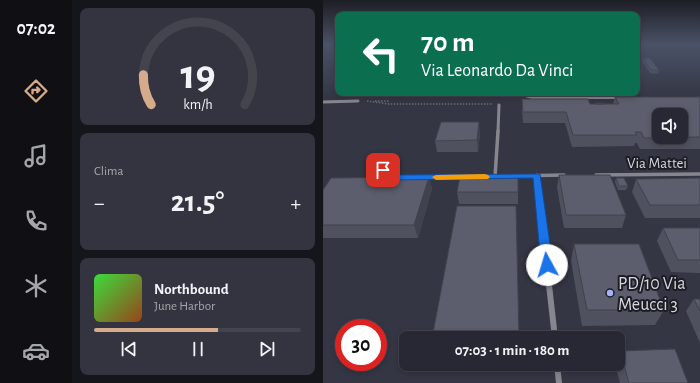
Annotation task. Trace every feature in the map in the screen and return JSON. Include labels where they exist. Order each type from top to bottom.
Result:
[{"type":"street","points":[[323,102],[358,101]]},
{"type":"street","points":[[495,177],[499,105]]},
{"type":"street","points":[[383,170],[393,178],[401,178]]},
{"type":"street","name":"Via Mattei","points":[[591,175],[700,174]]},
{"type":"street","points":[[509,176],[568,175]]},
{"type":"street","points":[[487,177],[502,176]]},
{"type":"street","points":[[537,176],[554,331]]},
{"type":"street","points":[[417,178],[472,177]]},
{"type":"street","points":[[558,371],[559,383]]},
{"type":"lane","points":[[525,96],[532,98],[622,98],[624,96]]},
{"type":"path","points":[[358,101],[390,101]]},
{"type":"path","points":[[367,101],[389,104],[499,105]]},
{"type":"building","points":[[646,62],[653,62],[659,70],[651,70]]},
{"type":"building","points":[[615,97],[700,97],[700,137],[688,137],[688,108],[652,108],[652,138],[644,138],[641,132],[635,132],[637,135],[573,135],[566,112],[523,112],[522,99],[588,99],[590,104],[619,104]]},
{"type":"building","points":[[441,122],[479,122],[477,140],[435,141]]},
{"type":"building","points":[[559,175],[610,175],[626,215],[566,215]]},
{"type":"building","points":[[460,176],[518,176],[518,192],[457,192]]},
{"type":"building","points":[[429,177],[414,225],[323,225],[323,190],[331,178]]},
{"type":"building","points":[[616,178],[624,178],[628,186],[619,186]]},
{"type":"building","points":[[700,178],[700,205],[650,205],[636,179]]},
{"type":"building","points":[[457,206],[516,206],[519,331],[433,331]]},
{"type":"building","points":[[663,228],[700,228],[700,260],[678,260]]},
{"type":"building","name":"PD/10 Via Meucci 3","points":[[574,244],[639,244],[664,310],[587,310]]},
{"type":"building","points":[[694,299],[700,299],[700,311]]},
{"type":"building","points":[[675,349],[688,383],[629,383],[625,369],[625,351]]},
{"type":"slow traffic","points":[[436,177],[485,177]]},
{"type":"place","name":"PD/10 Via Meucci 3","points":[[610,293]]},
{"type":"route","points":[[383,170],[393,178],[537,176],[547,265]]}]
